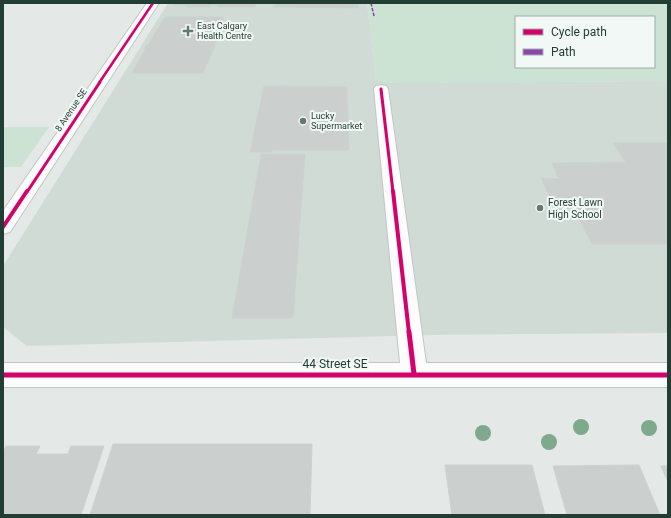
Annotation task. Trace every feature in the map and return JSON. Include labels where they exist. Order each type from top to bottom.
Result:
[{"type":"street","name":"8 Avenue SE","points":[[3,227],[153,3]]},
{"type":"street","points":[[381,89],[414,374]]},
{"type":"street","name":"44 Street SE","points":[[3,375],[668,375]]},
{"type":"shaded area","points":[[168,3],[367,3],[376,80],[390,83],[668,81],[668,333],[433,335],[27,346],[3,327],[3,266]]},
{"type":"green space","points":[[367,3],[668,3],[668,81],[390,83],[376,81]]},
{"type":"green space","points":[[3,127],[49,127],[21,167],[3,167]]},
{"type":"building","points":[[174,3],[256,3],[255,7],[217,7],[218,5],[211,5],[210,7],[187,7],[185,5],[173,5]]},
{"type":"building","points":[[276,3],[358,3],[358,8],[274,7]]},
{"type":"building","name":"East Calgary Health Centre","points":[[165,17],[224,17],[215,46],[203,73],[132,73],[146,49],[144,49],[146,45],[148,45]]},
{"type":"building","name":"Lucky Supermarket","points":[[264,86],[347,87],[349,150],[272,150],[272,152],[250,152]]},
{"type":"building","points":[[613,143],[668,143],[668,244],[592,244],[571,203],[553,203],[541,178],[559,179],[552,163],[626,162]]},
{"type":"building","points":[[261,154],[305,154],[293,318],[232,318]]},
{"type":"building","points":[[113,444],[312,444],[310,515],[90,515]]},
{"type":"building","points":[[6,446],[40,446],[36,454],[68,454],[71,446],[104,446],[81,515],[3,515],[3,453]]},
{"type":"building","points":[[445,465],[532,465],[545,515],[452,515]]},
{"type":"building","points":[[639,465],[660,515],[567,515],[553,466]]},
{"type":"building","points":[[661,466],[668,466],[668,482]]},
{"type":"marked path","points":[[371,3],[374,16]]},
{"type":"cycle path","points":[[3,227],[153,3]]},
{"type":"cycle path","points":[[381,89],[414,374]]},
{"type":"cycle path","points":[[3,375],[668,375]]},
{"type":"place","name":"East Calgary Health Centre","points":[[188,31]]},
{"type":"place","name":"Lucky Supermarket","points":[[303,121]]},
{"type":"place","name":"Forest Lawn High School","points":[[540,208]]}]
